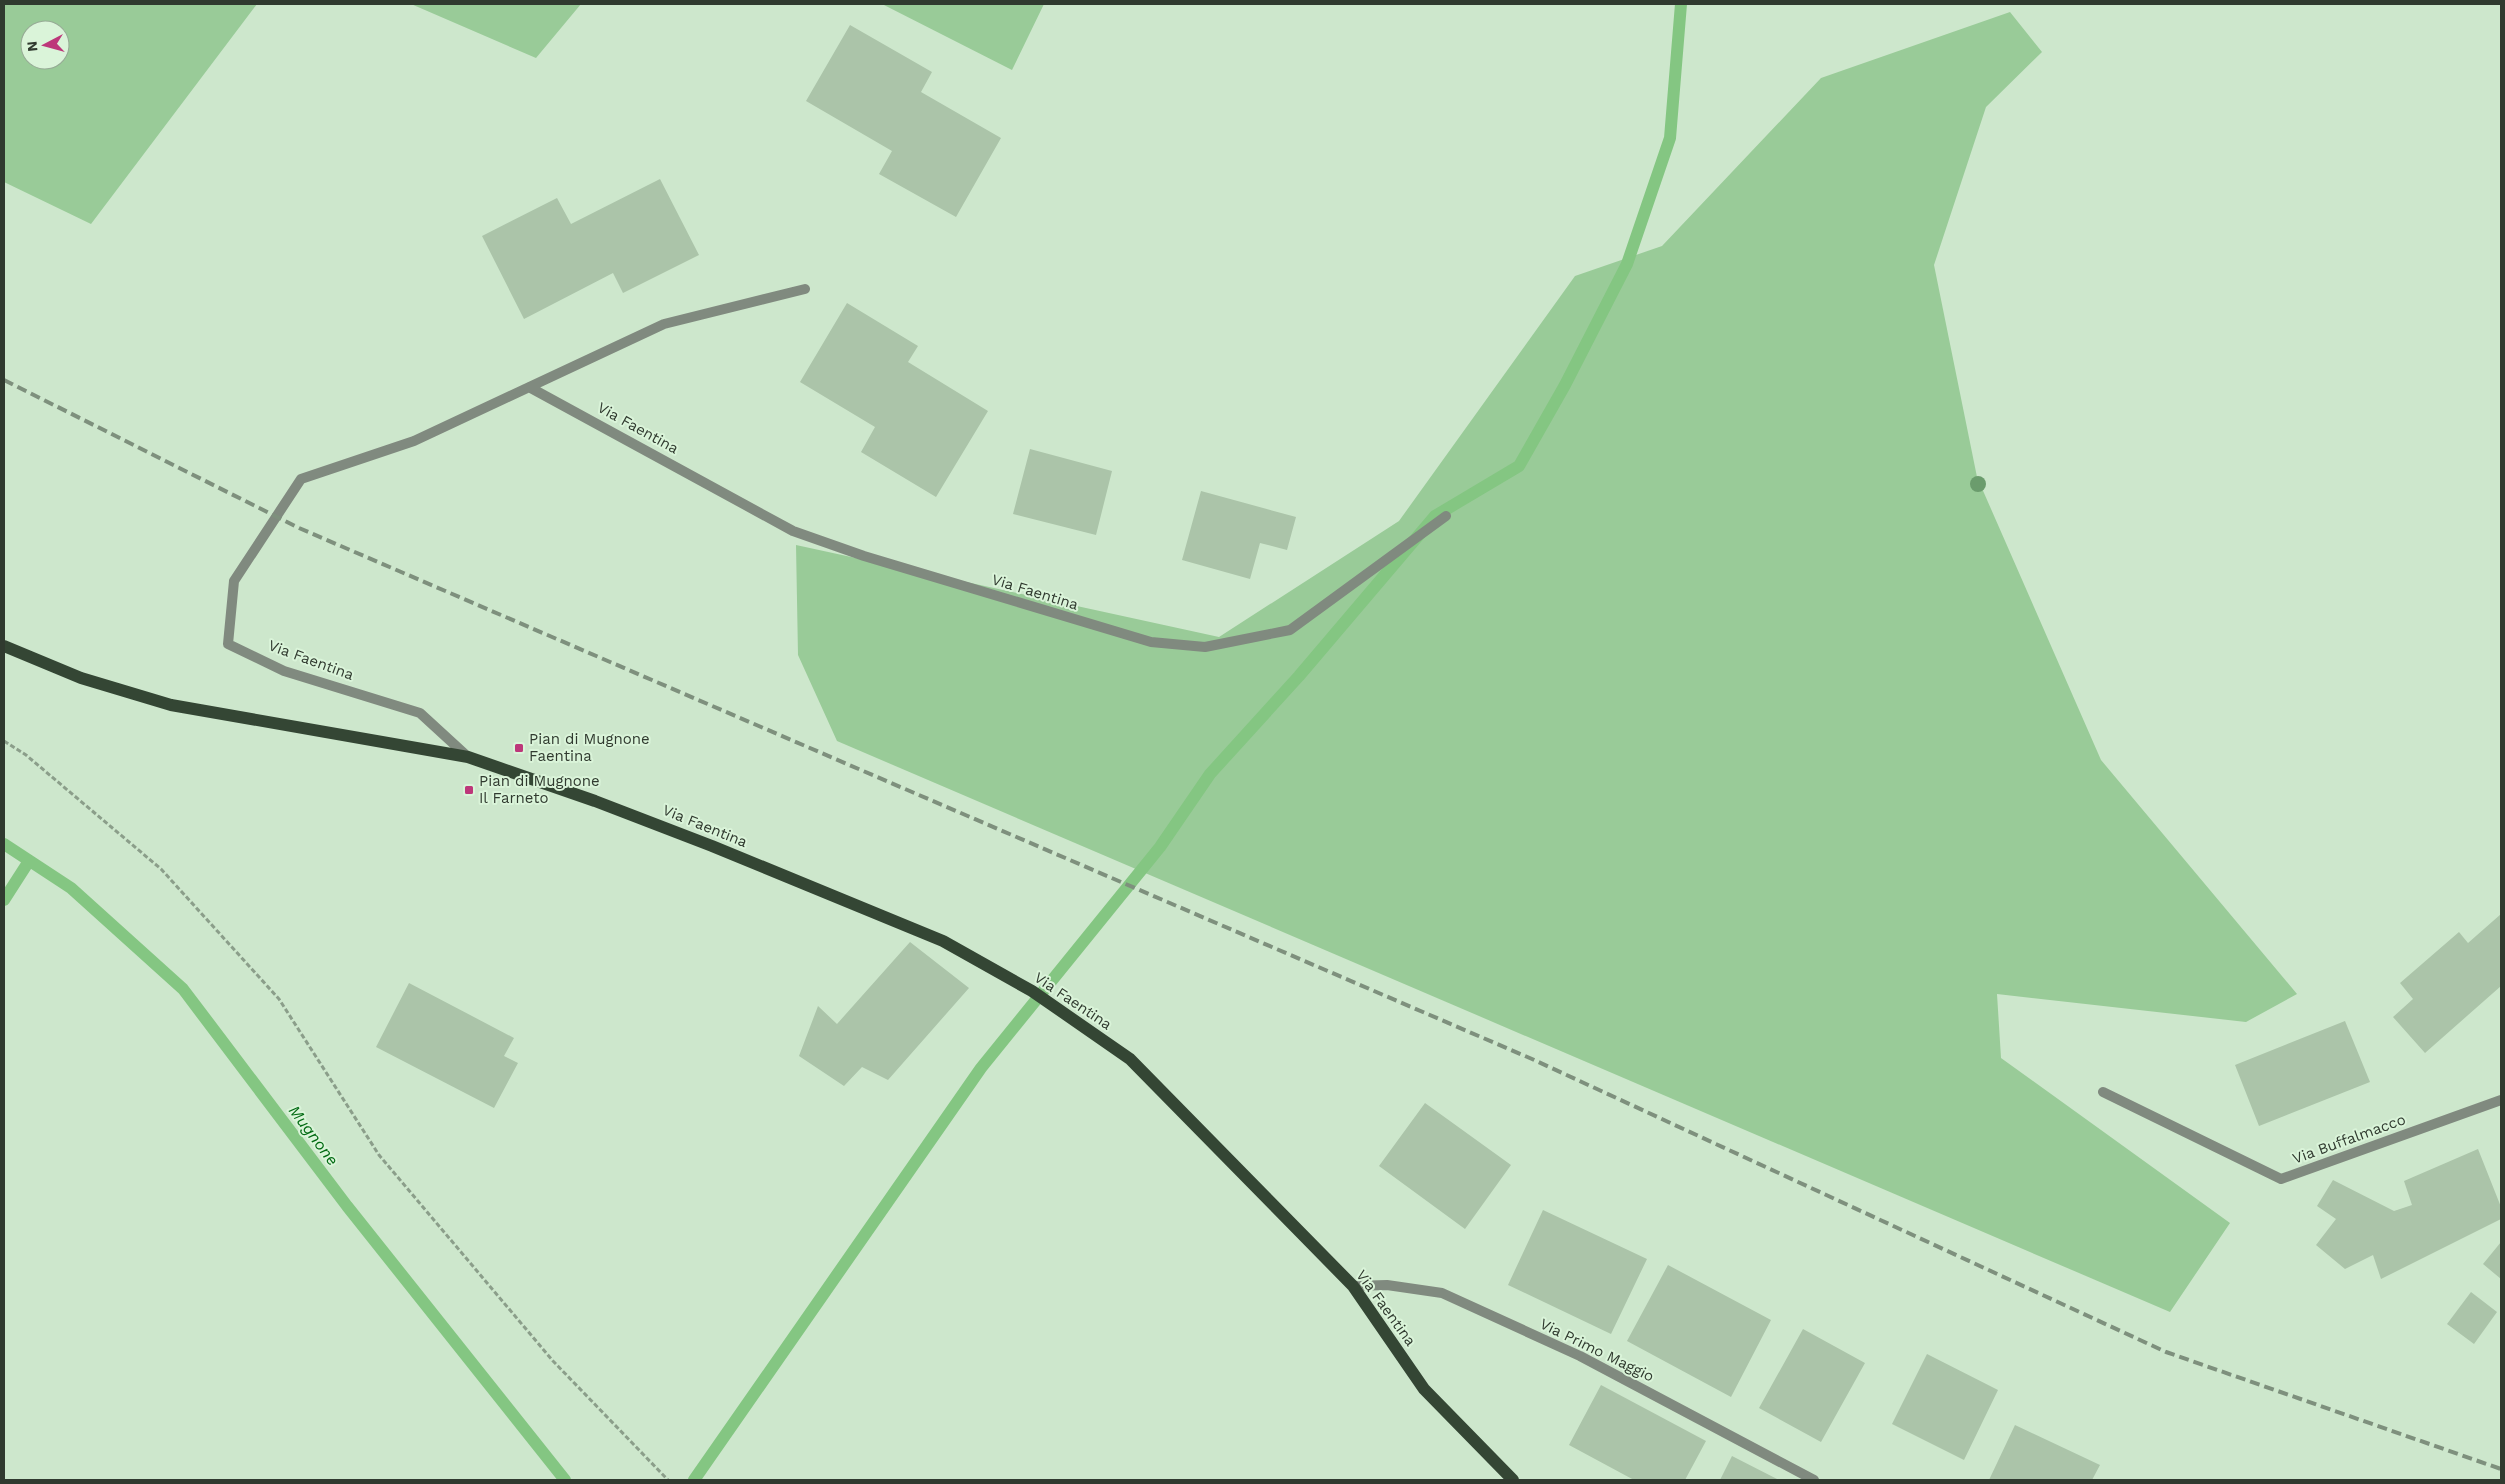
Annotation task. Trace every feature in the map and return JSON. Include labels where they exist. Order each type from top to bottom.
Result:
[{"type":"main road","name":"Via Faentina","points":[[4,646],[81,678],[171,705],[468,757],[649,822],[934,937],[1032,991],[1130,1059],[1354,1286],[1424,1388],[1513,1480]]},
{"type":"street","name":"Via Faentina","points":[[468,757],[420,714],[284,671],[228,644],[234,581],[301,479],[414,441],[664,324],[804,289]]},
{"type":"street","name":"Via Faentina","points":[[529,387],[793,531],[864,556],[1151,642],[1205,647],[1290,630],[1446,516]]},
{"type":"street","name":"Via Buffalmacco","points":[[2103,1092],[2282,1179],[2501,1100]]},
{"type":"street","name":"Via Primo Maggio","points":[[1354,1286],[1387,1285],[1442,1293],[1580,1356],[1814,1480]]},
{"type":"path","points":[[4,741],[26,755],[161,868],[272,992],[379,1155],[553,1361],[668,1480]]},
{"type":"green space","points":[[4,4],[257,4],[91,224],[4,182]]},
{"type":"green space","points":[[411,4],[581,4],[536,58]]},
{"type":"green space","points":[[882,4],[1044,4],[1012,70]]},
{"type":"green space","points":[[2010,12],[2042,52],[1986,107],[1934,265],[1977,477],[2101,760],[2297,994],[2246,1022],[1997,994],[2001,1058],[2230,1223],[2170,1312],[837,741],[798,655],[796,545],[1219,637],[1399,521],[1575,276],[1662,246],[1821,78]]},
{"type":"building","points":[[850,25],[932,72],[921,92],[1001,138],[956,217],[879,174],[892,151],[806,101]]},
{"type":"building","points":[[660,179],[699,255],[623,293],[613,273],[524,319],[482,236],[557,198],[571,224]]},
{"type":"building","points":[[847,303],[918,346],[908,362],[988,411],[936,497],[861,452],[875,427],[800,382]]},
{"type":"building","points":[[1030,449],[1112,471],[1096,535],[1013,514]]},
{"type":"building","points":[[1201,491],[1296,517],[1287,550],[1260,543],[1250,579],[1182,560]]},
{"type":"building","points":[[2501,914],[2501,986],[2425,1053],[2393,1017],[2413,999],[2400,983],[2459,932],[2468,943]]},
{"type":"building","points":[[910,942],[969,988],[888,1080],[862,1067],[844,1086],[799,1056],[818,1006],[837,1024]]},
{"type":"building","points":[[409,983],[514,1038],[504,1056],[518,1063],[494,1108],[376,1047]]},
{"type":"building","points":[[2345,1021],[2370,1082],[2259,1126],[2235,1065]]},
{"type":"building","points":[[1425,1103],[1511,1165],[1465,1229],[1379,1166]]},
{"type":"building","points":[[2478,1149],[2501,1207],[2501,1219],[2381,1279],[2373,1255],[2345,1269],[2316,1245],[2336,1219],[2317,1206],[2333,1180],[2394,1211],[2412,1205],[2404,1181]]},
{"type":"building","points":[[1543,1210],[1647,1259],[1611,1334],[1508,1285]]},
{"type":"building","points":[[2501,1242],[2501,1279],[2483,1264]]},
{"type":"building","points":[[1668,1265],[1771,1320],[1731,1397],[1627,1341]]},
{"type":"building","points":[[2471,1292],[2497,1312],[2474,1344],[2447,1324]]},
{"type":"building","points":[[1803,1329],[1865,1363],[1821,1442],[1759,1408]]},
{"type":"building","points":[[1927,1354],[1998,1390],[1964,1460],[1892,1424]]},
{"type":"building","points":[[1601,1385],[1706,1441],[1685,1480],[1634,1480],[1569,1445]]},
{"type":"building","points":[[2015,1425],[2100,1465],[2092,1480],[1989,1480]]},
{"type":"building","points":[[1732,1456],[1779,1480],[1720,1480]]},
{"type":"waterway","points":[[694,1480],[981,1068],[1160,847],[1210,774],[1299,676],[1435,516],[1519,466],[1565,385],[1627,264],[1670,138],[1681,4]]},
{"type":"waterway","name":"Mugnone","points":[[4,844],[71,888],[183,989],[347,1206],[565,1480]]},
{"type":"waterway","points":[[4,900],[29,861]]},
{"type":"railway","points":[[4,380],[299,528],[1532,1059],[2166,1352],[2501,1469]]},
{"type":"place","name":"Pian di Mugnone Faentina","points":[[519,748]]},
{"type":"place","name":"Pian di Mugnone Il Farneto","points":[[469,790]]}]
